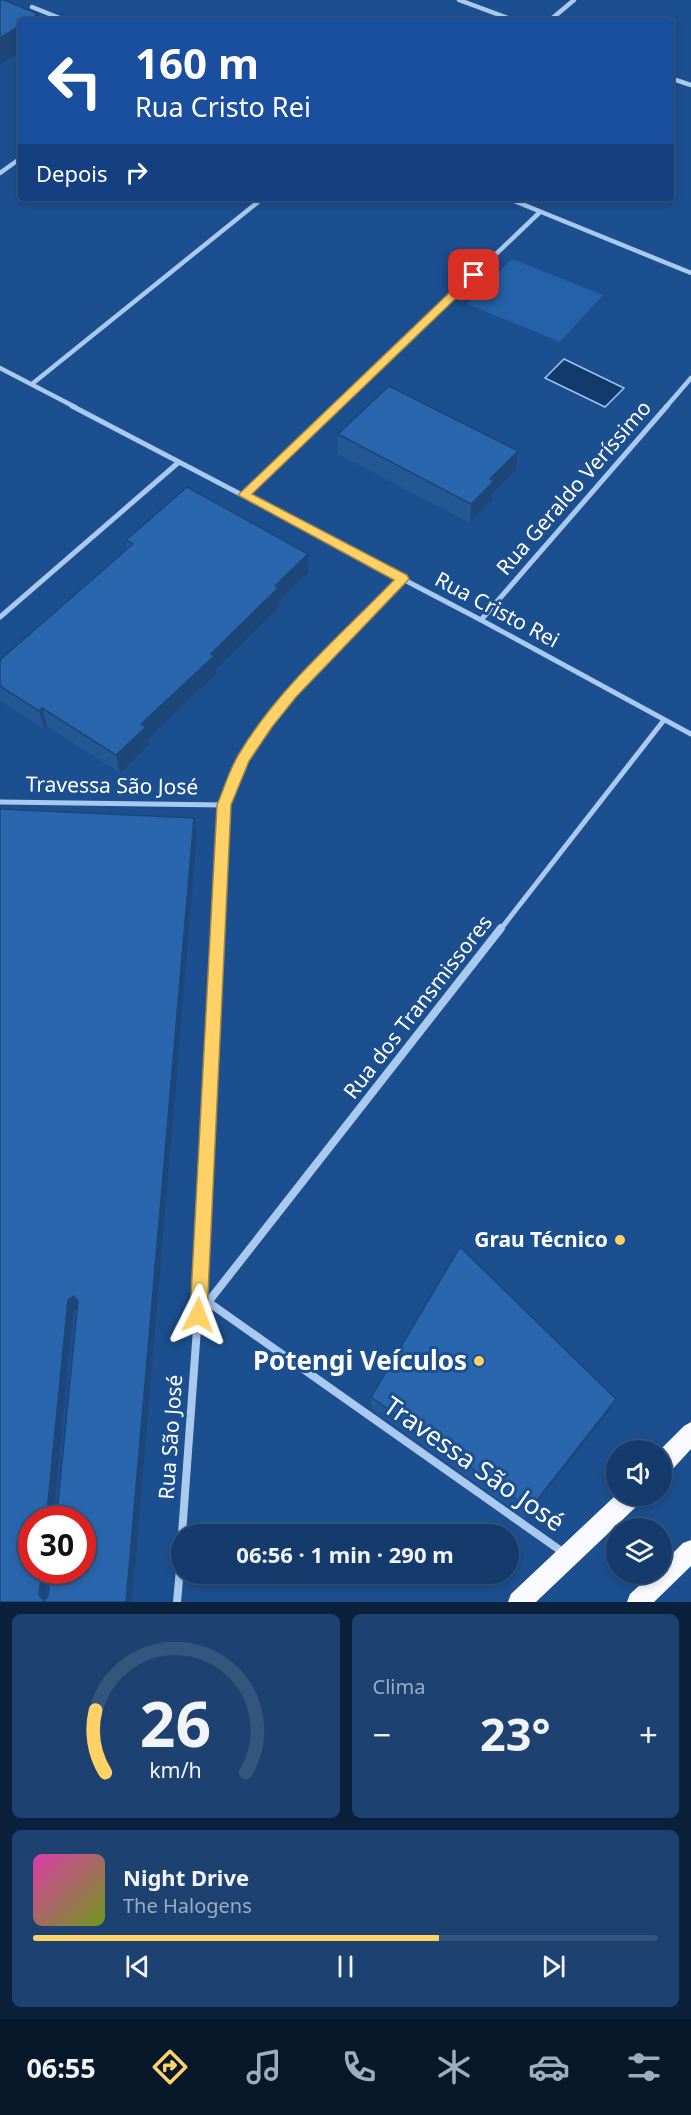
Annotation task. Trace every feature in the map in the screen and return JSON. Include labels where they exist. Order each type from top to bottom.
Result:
[{"type":"highway","points":[[672,1453],[691,1433]]},
{"type":"highway","points":[[519,1602],[621,1506]]},
{"type":"highway","points":[[638,1602],[691,1551]]},
{"type":"street","points":[[459,0],[508,18]]},
{"type":"street","points":[[553,18],[574,0]]},
{"type":"street","points":[[32,8],[59,18]]},
{"type":"street","points":[[674,79],[691,85]]},
{"type":"street","points":[[0,173],[18,160]]},
{"type":"street","points":[[32,384],[259,201]]},
{"type":"street","points":[[514,201],[691,273]]},
{"type":"street","points":[[244,495],[540,212]]},
{"type":"street","name":"Rua Cristo Rei","points":[[0,368],[481,620],[691,734]]},
{"type":"street","name":"Rua Geraldo Veríssimo","points":[[481,620],[691,378]]},
{"type":"street","points":[[0,617],[179,462]]},
{"type":"street","name":"Rua São José","points":[[183,1524],[198,1315],[224,805],[243,758],[267,723],[403,579]]},
{"type":"street","name":"Rua dos Transmissores","points":[[198,1315],[664,720]]},
{"type":"street","name":"Travessa São José","points":[[0,802],[224,805]]},
{"type":"street","name":"Travessa São José","points":[[208,1302],[569,1557]]},
{"type":"street","points":[[177,1602],[179,1584]]},
{"type":"shaded area","points":[[512,259],[603,295],[560,342],[467,304]]},
{"type":"shaded area","points":[[564,359],[624,388],[605,407],[545,378]]},
{"type":"building","points":[[0,0],[38,14],[32,18],[18,18],[18,27],[0,38]]},
{"type":"building","points":[[389,386],[518,451],[490,479],[494,481],[471,504],[338,434]]},
{"type":"building","points":[[187,487],[308,554],[275,586],[278,588],[211,654],[214,656],[141,724],[146,727],[116,755],[42,708],[39,711],[0,686],[0,660],[133,544],[126,540]]},
{"type":"building","points":[[0,809],[194,818],[126,1602],[0,1602]],"holes":[[[74,1296],[78,1301],[58,1506],[96,1506],[96,1584],[49,1584],[48,1596],[44,1601],[39,1595],[40,1584],[18,1584],[18,1506],[48,1506],[68,1300]]]},
{"type":"building","name":"Potengi Veículos","points":[[460,1247],[616,1399],[530,1509],[371,1397]]},
{"type":"place","name":"Grau Técnico","points":[[620,1240]]},
{"type":"place","name":"Potengi Veículos","points":[[479,1361]]},
{"type":"route","points":[[198,1315],[224,805],[243,758],[267,723],[403,579],[244,495],[474,275]]}]
